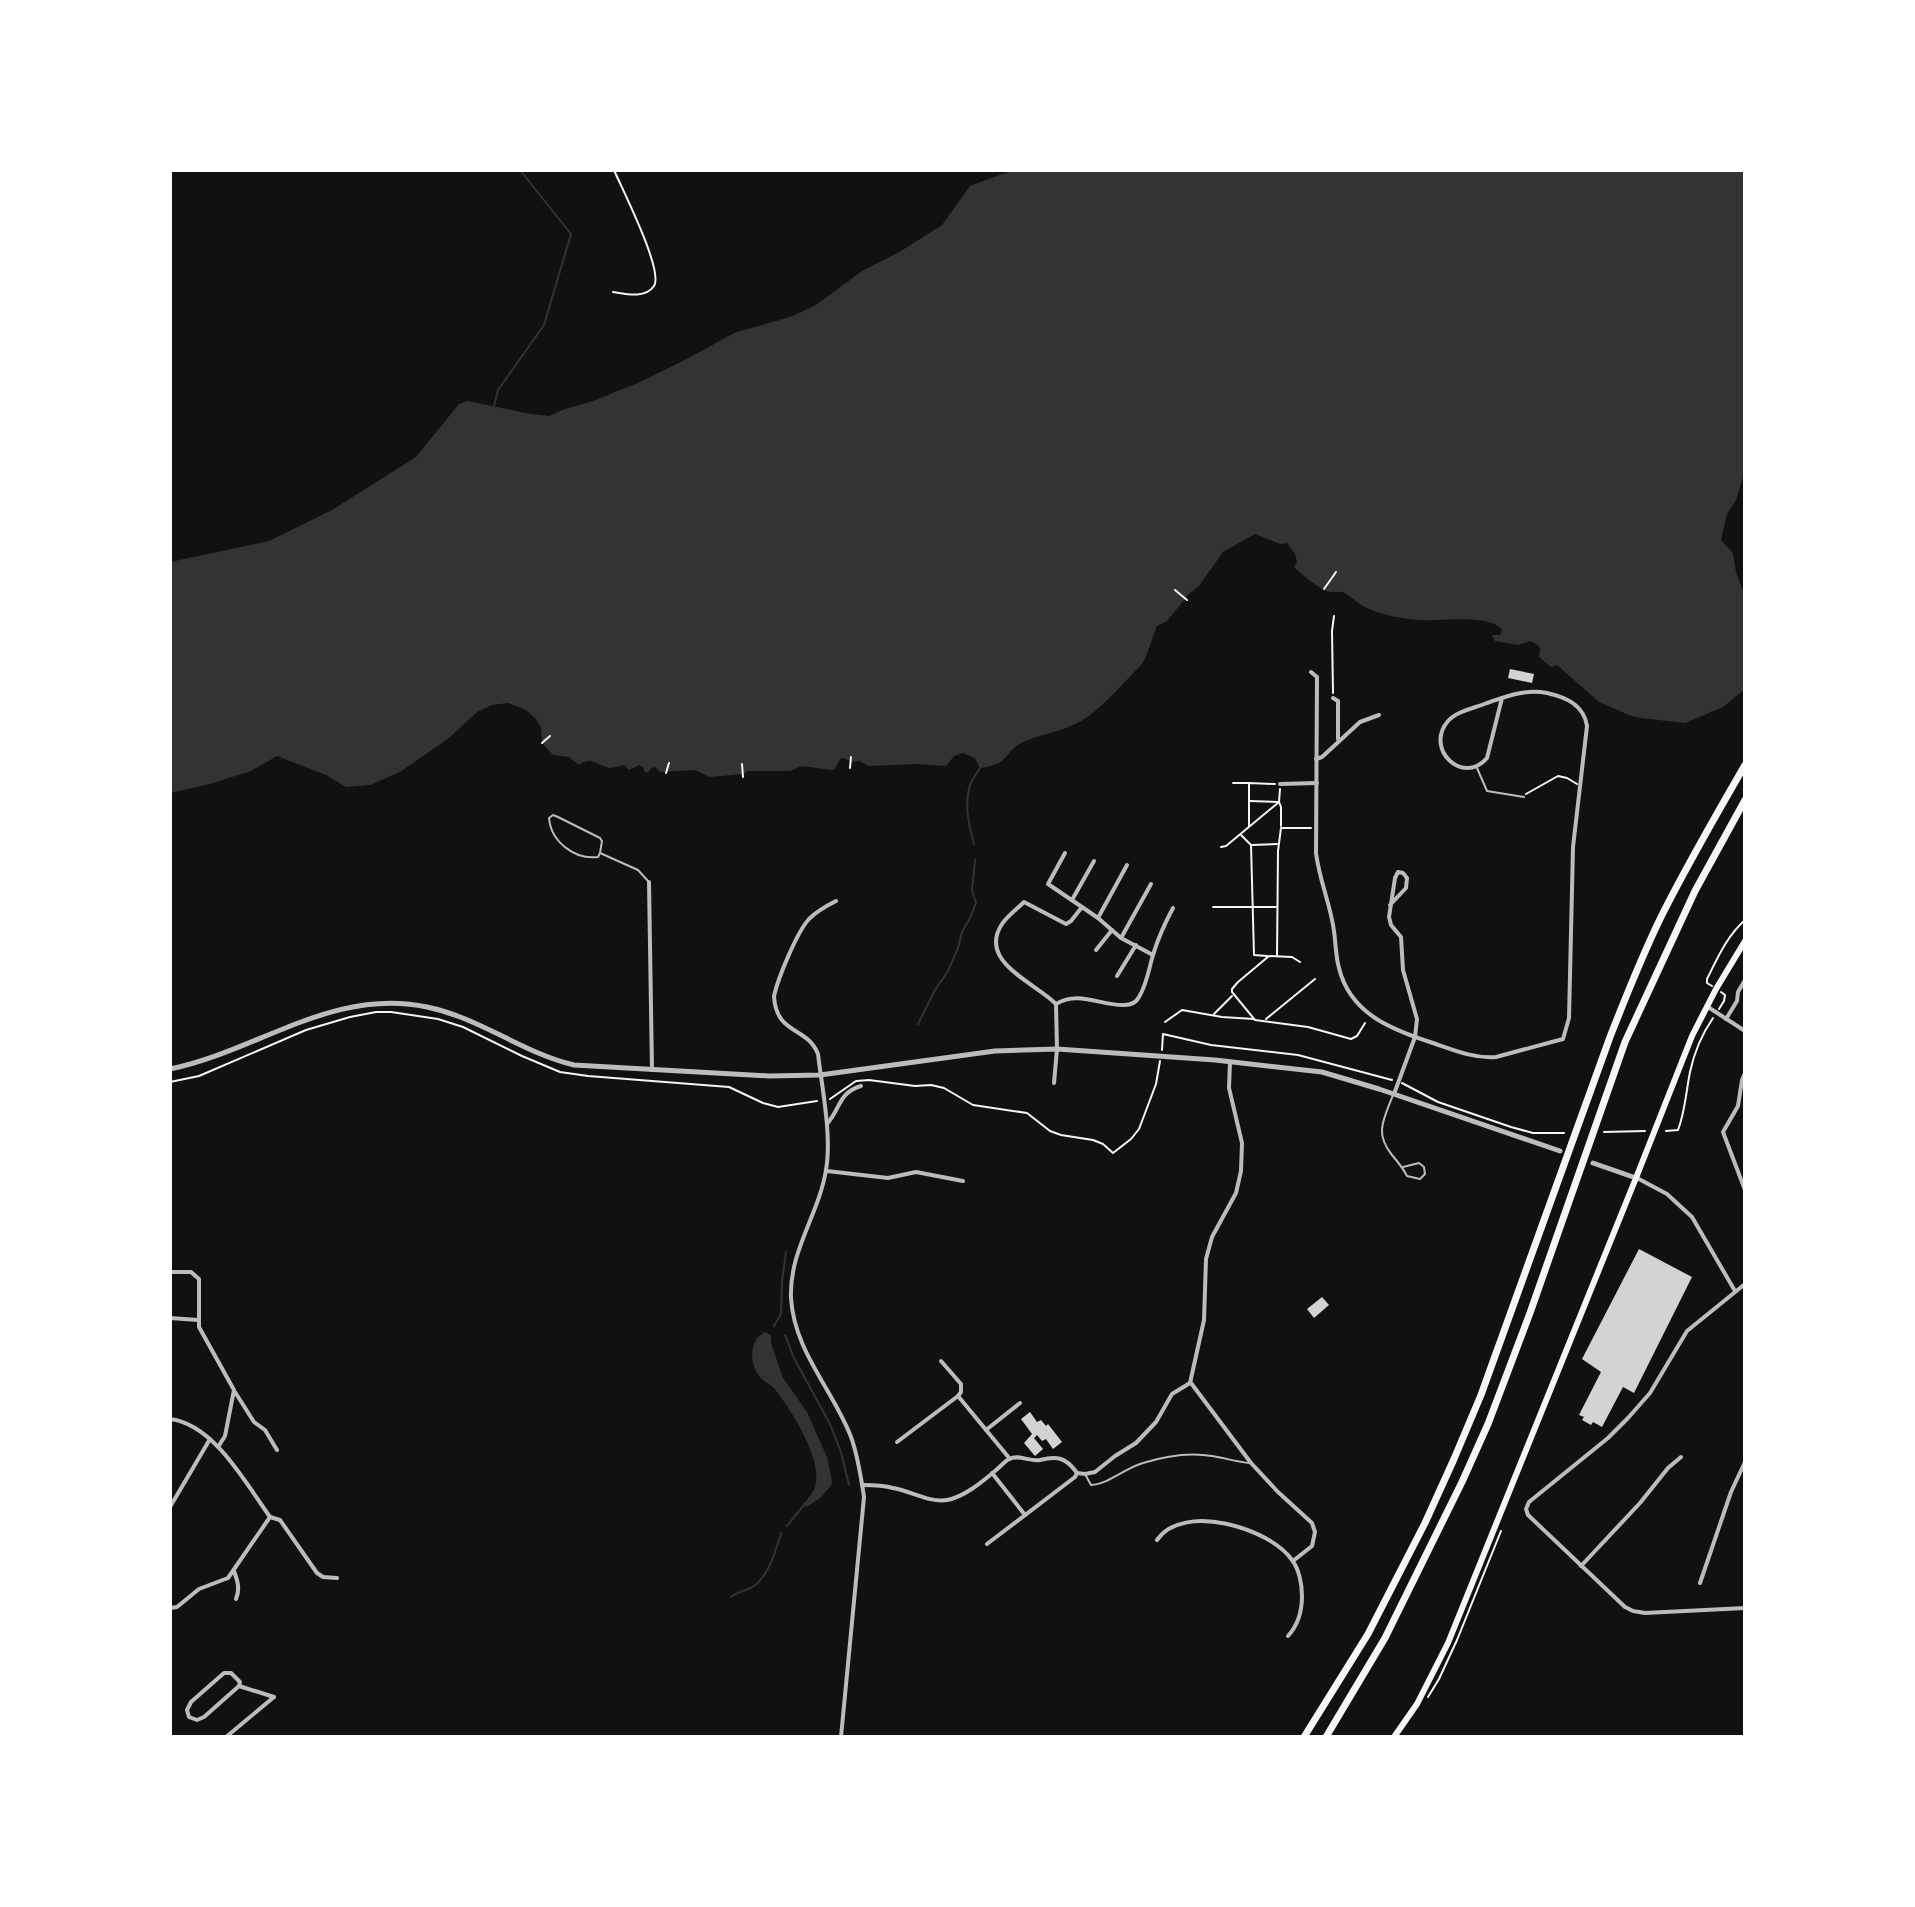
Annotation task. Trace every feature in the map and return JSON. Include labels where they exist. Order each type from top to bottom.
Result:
[{"type":"highway","points":[[1304,1737],[1368,1634],[1425,1523],[1481,1395],[1630,987],[1660,918],[1745,765]]},
{"type":"highway","points":[[1326,1737],[1385,1638],[1488,1424],[1625,1042],[1695,891],[1745,800]]},
{"type":"main road","points":[[1394,1737],[1417,1704],[1448,1643],[1692,1036],[1745,941]]},
{"type":"street","points":[[1311,672],[1317,677],[1317,863],[1345,986],[1359,1006],[1385,1025],[1466,1054],[1487,1058],[1563,1039],[1569,1018],[1571,881],[1587,726],[1582,711],[1564,698],[1542,692],[1522,692],[1502,698],[1454,716],[1449,720],[1442,733],[1441,747],[1447,759],[1471,768],[1487,758],[1502,698]]},
{"type":"street","points":[[1333,698],[1338,701],[1339,708],[1338,742]]},
{"type":"street","points":[[1316,759],[1360,722],[1379,715]]},
{"type":"street","points":[[1280,784],[1317,783]]},
{"type":"street","points":[[1065,853],[1048,884],[1098,918],[1121,938],[1153,955]]},
{"type":"street","points":[[1072,900],[1094,861]]},
{"type":"street","points":[[1098,918],[1127,865]]},
{"type":"street","points":[[1390,905],[1407,887],[1407,877],[1403,873],[1398,872],[1395,876],[1390,905],[1390,921],[1401,937],[1403,970],[1417,1015],[1415,1037],[1394,1094]]},
{"type":"street","points":[[649,882],[652,1070]]},
{"type":"street","points":[[1121,938],[1151,884]]},
{"type":"street","points":[[836,901],[822,908],[802,928],[774,996],[779,1017],[788,1027],[813,1043],[818,1054],[826,1125],[826,1171],[796,1255],[791,1298],[798,1335],[851,1436],[864,1497],[841,1737]]},
{"type":"street","points":[[1054,1083],[1056,1004],[1008,967],[996,947],[996,936],[1003,923],[1024,902],[1066,924],[1082,907]]},
{"type":"street","points":[[1056,1004],[1070,999],[1132,1004],[1140,994],[1163,926],[1173,908]]},
{"type":"street","points":[[1096,950],[1112,930]]},
{"type":"street","points":[[1117,976],[1136,945]]},
{"type":"street","points":[[1726,1019],[1745,980]]},
{"type":"street","points":[[170,1069],[235,1050],[295,1023],[344,1007],[402,1003],[466,1018],[556,1061],[574,1065],[769,1076],[820,1075],[976,1053],[1057,1049],[1134,1053],[1322,1072],[1560,1151]]},
{"type":"street","points":[[1706,1006],[1745,1031]]},
{"type":"street","points":[[862,1485],[892,1487],[936,1500],[949,1500],[960,1496],[1010,1459],[1019,1457],[1035,1461],[1058,1457],[1077,1473],[1095,1472],[1136,1443],[1156,1422],[1172,1394],[1190,1383],[1204,1320],[1206,1259],[1212,1237],[1236,1193],[1241,1171],[1242,1143],[1229,1088],[1230,1062]]},
{"type":"street","points":[[1745,1073],[1738,1106],[1723,1132],[1745,1190]]},
{"type":"street","points":[[826,1125],[849,1089],[861,1086]]},
{"type":"street","points":[[1593,1163],[1636,1178],[1667,1194],[1687,1212],[1735,1291]]},
{"type":"street","points":[[826,1171],[888,1178],[916,1172],[963,1181]]},
{"type":"street","points":[[170,1272],[191,1272],[199,1279],[199,1327],[254,1422],[265,1430],[277,1450]]},
{"type":"street","points":[[1745,1284],[1687,1331],[1657,1383],[1637,1410],[1526,1507],[1528,1515],[1625,1607],[1633,1611],[1745,1608]]},
{"type":"street","points":[[170,1318],[198,1320]]},
{"type":"street","points":[[897,1442],[961,1392],[961,1384],[941,1361]]},
{"type":"street","points":[[1190,1383],[1251,1463],[1310,1520],[1315,1537],[1312,1546],[1293,1561]]},
{"type":"street","points":[[218,1447],[225,1436],[234,1390]]},
{"type":"street","points":[[958,1396],[1010,1459]]},
{"type":"street","points":[[986,1430],[1020,1403]]},
{"type":"street","points":[[170,1419],[194,1427],[210,1439],[270,1517],[280,1520],[317,1573],[323,1577],[337,1578]]},
{"type":"street","points":[[170,1507],[210,1439]]},
{"type":"street","points":[[1581,1566],[1681,1457]]},
{"type":"street","points":[[1700,1583],[1731,1492],[1745,1462]]},
{"type":"street","points":[[992,1473],[1025,1515]]},
{"type":"street","points":[[987,1544],[1077,1473]]},
{"type":"street","points":[[170,1608],[177,1607],[199,1589],[228,1578],[270,1517]]},
{"type":"street","points":[[1157,1540],[1163,1532],[1173,1527],[1214,1522],[1235,1525],[1276,1544],[1293,1561],[1301,1585],[1302,1606],[1296,1626],[1288,1636]]},
{"type":"street","points":[[234,1571],[239,1592],[236,1599]]},
{"type":"street","points":[[224,1673],[231,1673],[240,1682],[239,1686],[204,1717],[197,1720],[189,1717],[187,1710],[191,1702],[224,1673]]},
{"type":"street","points":[[226,1737],[274,1697],[239,1686]]},
{"type":"lane","points":[[1476,767],[1487,791],[1523,797]]},
{"type":"lane","points":[[553,815],[600,838],[600,853],[598,857],[589,857],[569,851],[550,827],[549,818],[553,815]]},
{"type":"lane","points":[[600,853],[638,870],[649,882]]},
{"type":"lane","points":[[1394,1094],[1381,1129],[1381,1138],[1407,1176],[1420,1179],[1425,1174],[1424,1167],[1419,1163],[1403,1167]]},
{"type":"lane","points":[[1085,1474],[1091,1485],[1101,1484],[1140,1463],[1181,1455],[1215,1456],[1251,1463]]},
{"type":"path","points":[[613,292],[637,295],[647,292],[655,284],[657,275],[638,221],[615,170]]},
{"type":"path","points":[[1324,589],[1336,572]]},
{"type":"path","points":[[1175,590],[1187,600]]},
{"type":"path","points":[[1333,698],[1334,616]]},
{"type":"path","points":[[542,743],[550,736]]},
{"type":"path","points":[[850,768],[851,757]]},
{"type":"path","points":[[666,773],[669,763]]},
{"type":"path","points":[[742,764],[743,777]]},
{"type":"path","points":[[1523,797],[1558,776],[1579,785]]},
{"type":"path","points":[[1233,783],[1280,784],[1277,956]]},
{"type":"path","points":[[1249,783],[1249,826]]},
{"type":"path","points":[[1249,801],[1279,802]]},
{"type":"path","points":[[1221,847],[1279,802]]},
{"type":"path","points":[[1281,828],[1315,828]]},
{"type":"path","points":[[1240,833],[1251,845],[1254,955],[1292,957],[1300,962]]},
{"type":"path","points":[[1251,845],[1279,844]]},
{"type":"path","points":[[1213,907],[1277,907]]},
{"type":"path","points":[[1716,989],[1707,983],[1707,979],[1723,946],[1745,920]]},
{"type":"path","points":[[1255,1020],[1232,989],[1269,956]]},
{"type":"path","points":[[1265,1021],[1315,979]]},
{"type":"path","points":[[1214,1016],[1234,994]]},
{"type":"path","points":[[1165,1022],[1182,1010],[1308,1027],[1353,1039],[1365,1023]]},
{"type":"path","points":[[170,1082],[199,1076],[306,1030],[350,1017],[391,1012],[438,1019],[463,1027],[560,1072],[729,1087],[778,1107],[818,1101]]},
{"type":"path","points":[[1666,1131],[1678,1130],[1690,1069],[1704,1031],[1712,1021]]},
{"type":"path","points":[[1161,1051],[1163,1034]]},
{"type":"path","points":[[828,1099],[856,1081],[931,1085],[944,1088],[973,1105],[1027,1113],[1050,1131],[1093,1140],[1113,1153],[1139,1129],[1156,1084],[1160,1060]]},
{"type":"path","points":[[1604,1132],[1645,1131]]},
{"type":"shaded area","points":[[1013,170],[1745,170],[1745,470],[1736,500],[1727,514],[1721,540],[1733,553],[1744,594],[1745,689],[1723,707],[1685,723],[1629,715],[1599,702],[1557,665],[1551,667],[1539,657],[1538,645],[1530,641],[1518,645],[1495,641],[1492,635],[1500,635],[1502,630],[1487,622],[1418,620],[1376,612],[1342,592],[1326,591],[1316,585],[1294,567],[1297,562],[1295,554],[1287,543],[1280,544],[1255,534],[1223,552],[1199,586],[1167,621],[1157,626],[1141,665],[1097,710],[1074,725],[1021,743],[1003,760],[989,766],[980,768],[975,758],[963,753],[954,756],[946,766],[869,766],[841,758],[835,769],[831,770],[802,766],[790,771],[748,771],[710,777],[695,770],[660,772],[655,767],[645,772],[639,765],[629,770],[624,765],[611,768],[591,761],[579,765],[569,757],[553,755],[542,743],[541,728],[536,719],[526,710],[508,703],[492,705],[477,712],[449,738],[400,772],[370,785],[346,787],[326,775],[277,756],[251,771],[170,793],[170,562],[269,541],[332,510],[416,457],[459,404],[468,401],[549,416],[640,382],[734,333],[790,317],[816,305],[862,271],[942,225],[970,186]]},
{"type":"shaded area","points":[[765,1332],[771,1335],[783,1378],[807,1412],[827,1457],[831,1486],[806,1507],[803,1504],[816,1483],[814,1460],[790,1411],[774,1388],[756,1372],[754,1345]]},
{"type":"building","points":[[1510,669],[1534,674],[1532,683],[1508,678]]},
{"type":"building","points":[[1639,1249],[1692,1277],[1634,1393],[1623,1387],[1602,1427],[1593,1422],[1591,1425],[1579,1415],[1601,1372],[1582,1359]]},
{"type":"building","points":[[1322,1297],[1329,1305],[1314,1318],[1307,1309]]},
{"type":"building","points":[[1030,1412],[1037,1422],[1041,1420],[1046,1426],[1048,1424],[1062,1442],[1053,1449],[1046,1439],[1042,1441],[1037,1435],[1034,1438],[1043,1449],[1035,1456],[1024,1443],[1032,1434],[1021,1419]]},
{"type":"waterway","points":[[494,406],[498,390],[544,325],[571,234],[520,170]]},
{"type":"waterway","points":[[974,844],[967,800],[971,783],[980,768]]},
{"type":"waterway","points":[[918,1024],[948,971],[976,903],[972,890],[975,860]]},
{"type":"waterway","points":[[774,1326],[781,1314],[786,1252]]},
{"type":"waterway","points":[[785,1335],[830,1424],[849,1485]]},
{"type":"waterway","points":[[787,1526],[804,1505]]},
{"type":"waterway","points":[[731,1597],[754,1586],[764,1575],[781,1533]]}]
